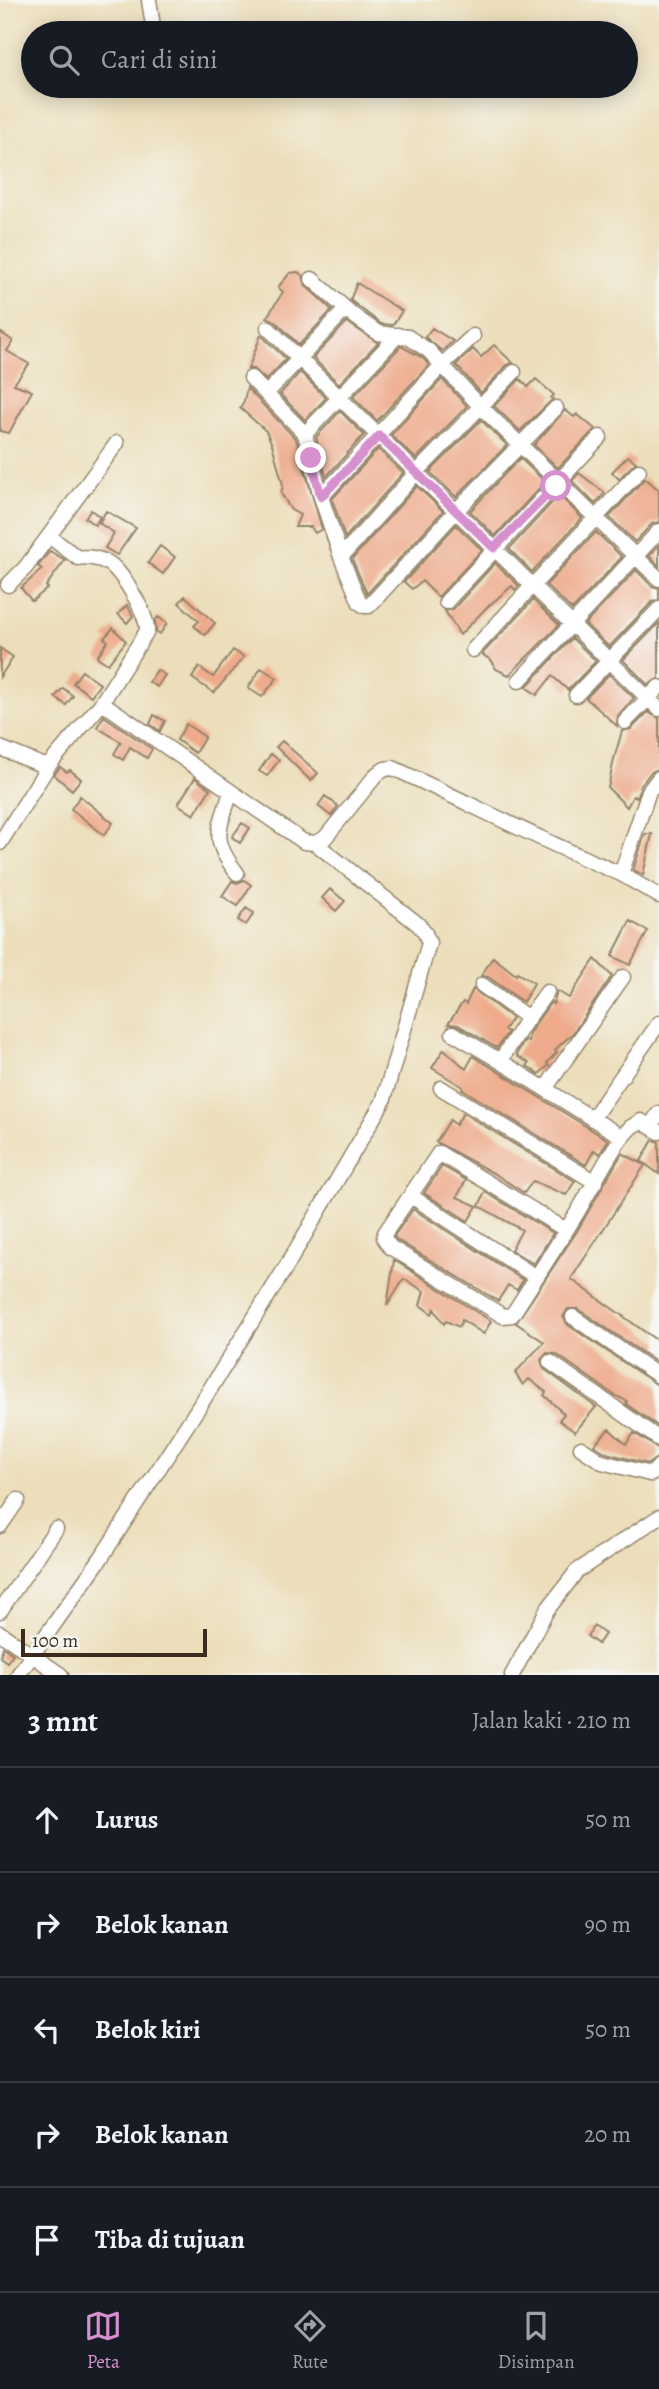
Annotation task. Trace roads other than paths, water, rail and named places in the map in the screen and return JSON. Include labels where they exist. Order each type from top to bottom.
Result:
[{"type":"street","points":[[149,0],[152,21]]},
{"type":"street","points":[[312,279],[378,333],[416,340],[659,579]]},
{"type":"street","points":[[266,394],[346,309]]},
{"type":"street","points":[[268,328],[659,709]]},
{"type":"street","points":[[305,434],[398,335]]},
{"type":"street","points":[[321,497],[473,335]]},
{"type":"street","points":[[341,557],[416,472],[514,372]]},
{"type":"street","points":[[251,378],[305,434],[321,497],[361,606],[369,606],[555,408]]},
{"type":"street","points":[[446,602],[600,437]]},
{"type":"street","points":[[8,585],[50,536],[117,443]]},
{"type":"street","points":[[473,650],[639,471]]},
{"type":"street","points":[[519,681],[659,531]]},
{"type":"street","points":[[0,843],[49,765],[101,704],[148,631],[142,608],[110,565],[93,559],[78,558],[50,536]]},
{"type":"street","points":[[576,695],[659,609]]},
{"type":"street","points":[[625,722],[659,687]]},
{"type":"street","points":[[101,704],[304,842],[315,843],[325,838],[377,774],[393,768],[551,845],[621,874],[659,896]]},
{"type":"street","points":[[0,748],[42,765],[49,765]]},
{"type":"street","points":[[621,874],[649,791],[659,778]]},
{"type":"street","points":[[231,792],[218,833],[223,856],[237,873]]},
{"type":"street","points":[[18,1675],[101,1558],[202,1402],[286,1267],[383,1102],[429,943],[419,925],[315,843]]},
{"type":"street","points":[[545,1089],[623,978]]},
{"type":"street","points":[[482,985],[528,1018]]},
{"type":"street","points":[[500,1061],[547,992]]},
{"type":"street","points":[[592,1119],[659,1023]]},
{"type":"street","points":[[453,1033],[622,1137]]},
{"type":"street","points":[[441,1088],[595,1182]]},
{"type":"street","points":[[566,1230],[441,1153],[436,1155],[384,1238],[390,1247],[503,1317],[512,1315],[566,1230],[622,1137],[641,1121],[654,1129],[659,1113]]},
{"type":"street","points":[[411,1196],[536,1277]]},
{"type":"street","points":[[573,1317],[659,1376]]},
{"type":"street","points":[[550,1362],[659,1439]]},
{"type":"street","points":[[581,1448],[602,1462],[652,1475],[659,1466]]},
{"type":"street","points":[[0,1526],[18,1500]]},
{"type":"street","points":[[512,1675],[547,1610],[577,1571],[659,1517]]},
{"type":"street","points":[[0,1611],[56,1529]]},
{"type":"street","points":[[0,1633],[61,1675]]}]
